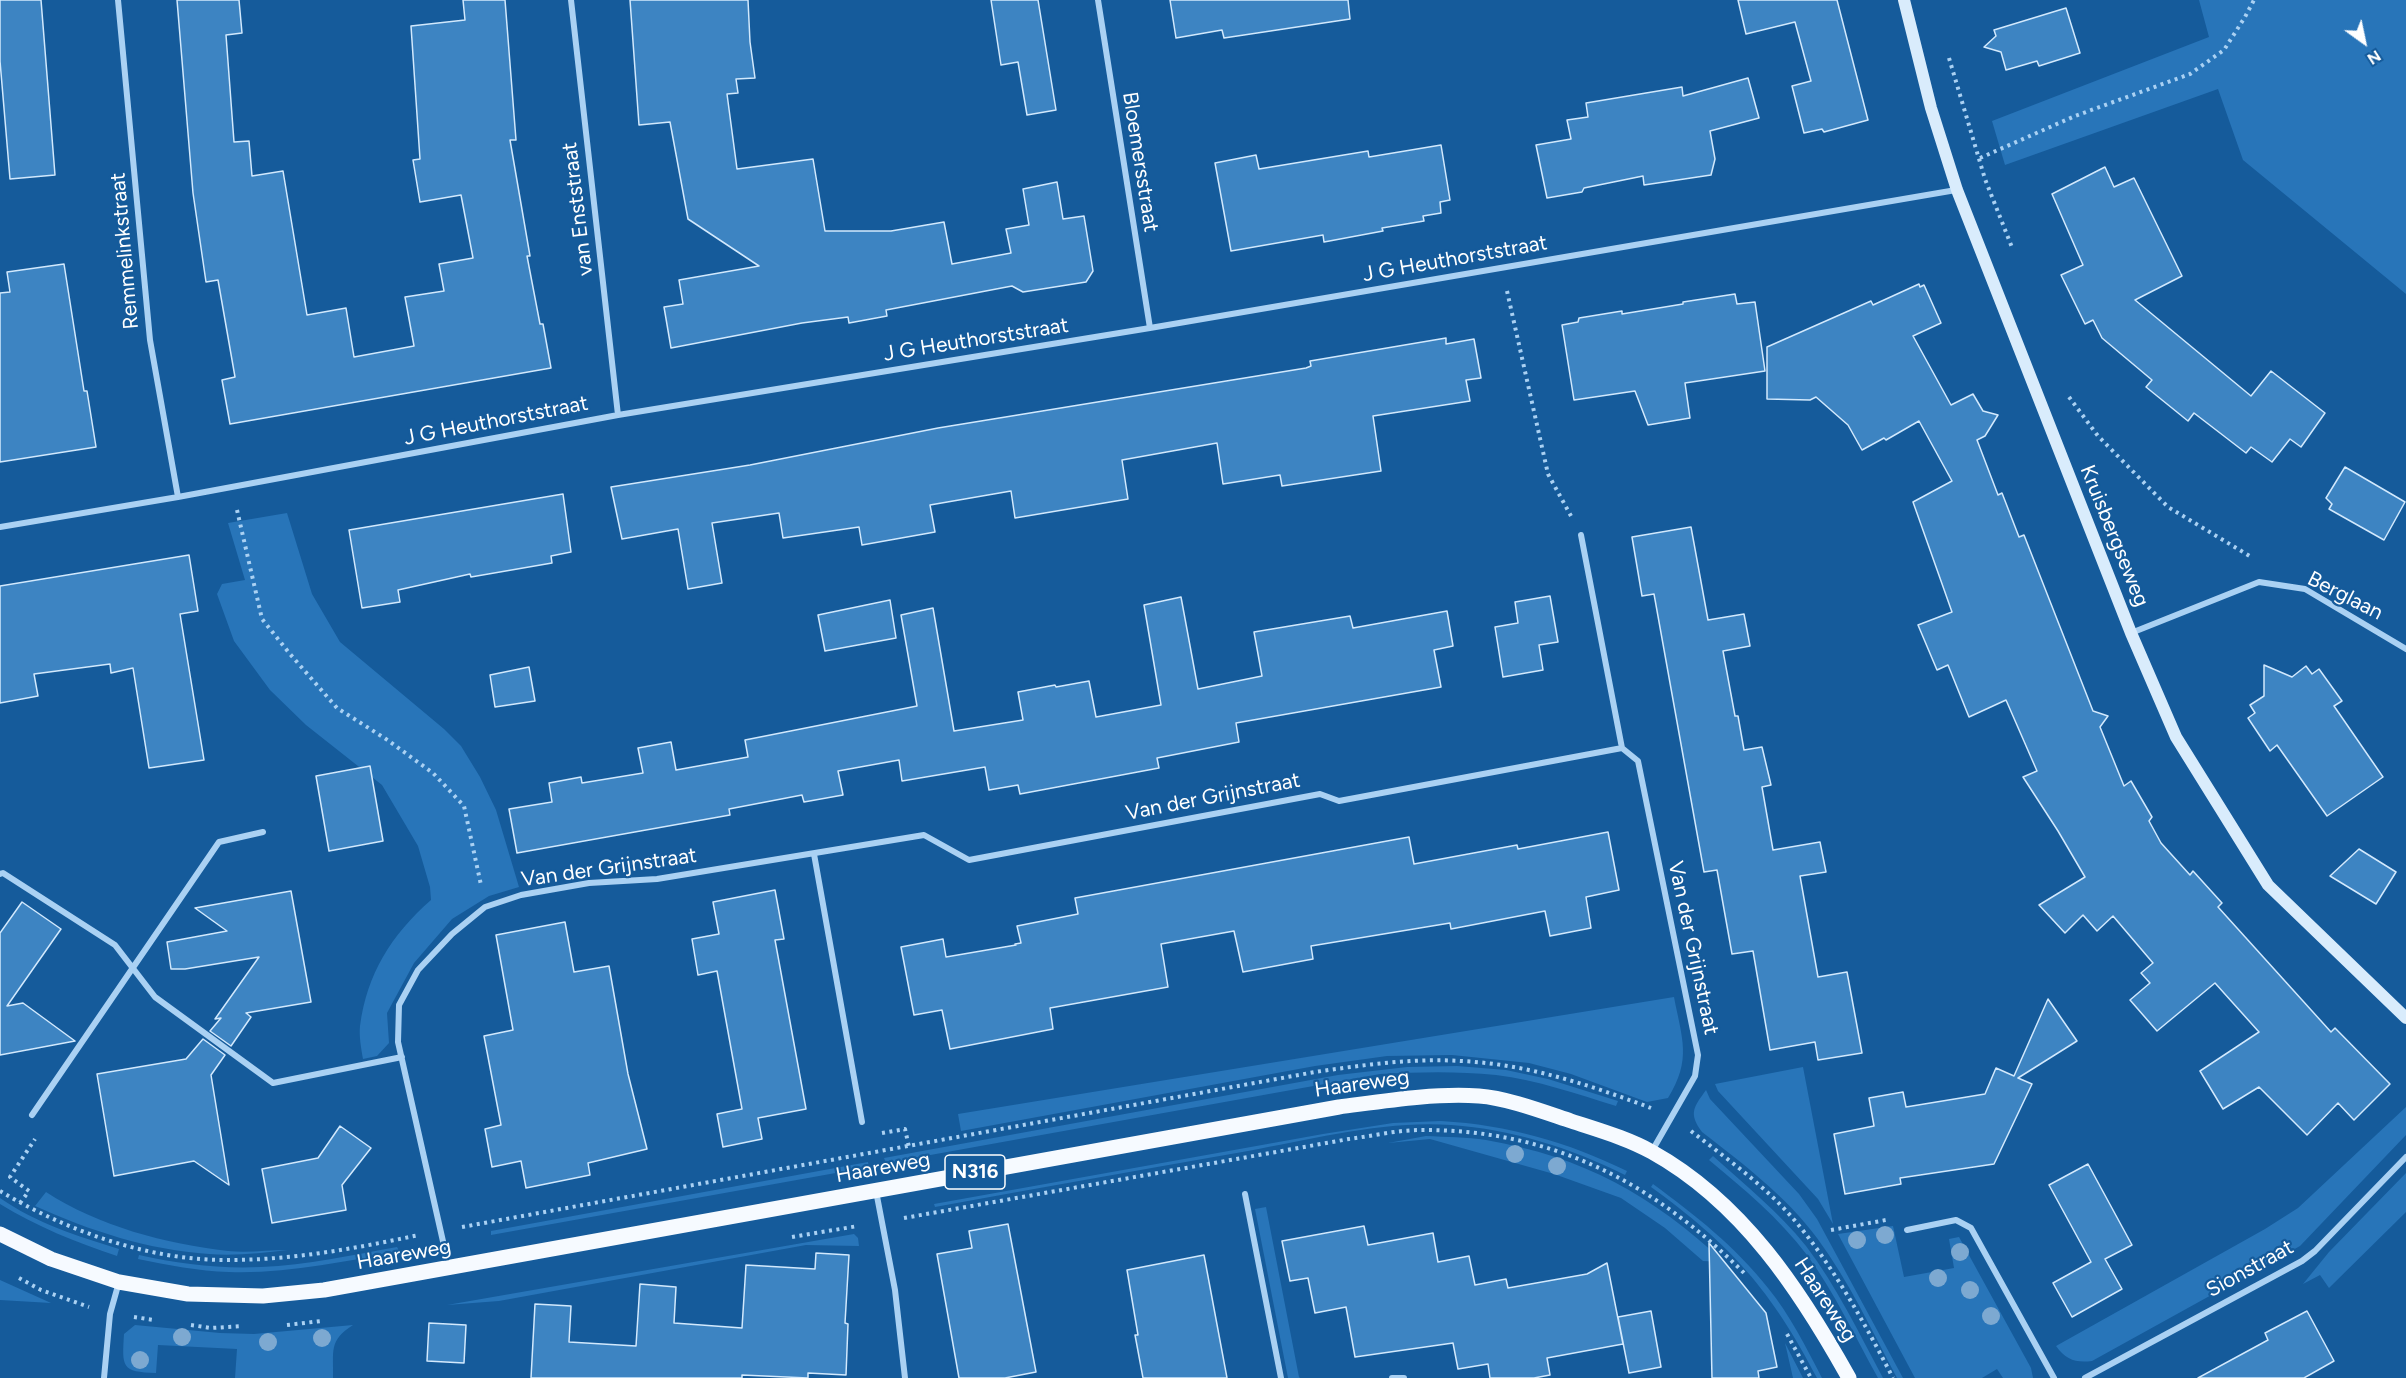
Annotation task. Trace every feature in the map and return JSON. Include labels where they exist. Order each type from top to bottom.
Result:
[{"type":"main road","name":"Haareweg","points":[[0,1234],[51,1259],[119,1282],[188,1294],[263,1296],[324,1290],[1339,1107],[1418,1097],[1480,1096],[1553,1114],[1608,1133],[1652,1152],[1708,1191],[1751,1231],[1791,1283],[1849,1378]]},
{"type":"street","name":"Remmelinkstraat","points":[[118,0],[150,340],[178,497]]},
{"type":"street","name":"van Enststraat","points":[[571,0],[618,415]]},
{"type":"street","name":"Bloemersstraat","points":[[1098,0],[1150,328]]},
{"type":"street","name":"Kruisbergseweg","points":[[1904,0],[1931,108],[1957,190],[2131,633],[2176,737],[2268,885],[2406,1018]]},
{"type":"street","name":"J G Heuthorststraat","points":[[0,527],[178,497],[618,415],[1150,328],[1957,190]]},
{"type":"street","name":"Van der Grijnstraat","points":[[1581,535],[1623,748],[1638,761],[1698,1055],[1695,1076],[1652,1152]]},
{"type":"street","name":"Berglaan","points":[[2131,633],[2259,582],[2305,589],[2406,648]]},
{"type":"street","name":"Van der Grijnstraat","points":[[449,1268],[398,1042],[399,1005],[418,970],[452,934],[485,907],[521,895],[589,883],[657,879],[924,835],[969,860],[1320,794],[1339,801],[1623,748]]},
{"type":"street","points":[[32,1115],[219,842],[263,832]]},
{"type":"street","points":[[814,854],[862,1122]]},
{"type":"street","points":[[0,874],[3,873],[115,945],[155,997],[273,1083],[402,1058]]},
{"type":"street","name":"Sionstraat","points":[[2085,1378],[2302,1261],[2315,1251],[2406,1157]]},
{"type":"street","points":[[876,1190],[895,1290],[905,1378]]},
{"type":"street","points":[[1245,1194],[1281,1378]]},
{"type":"street","points":[[1907,1230],[1956,1220],[1971,1228],[2054,1378]]},
{"type":"street","points":[[104,1378],[110,1314],[119,1282]]},
{"type":"street","points":[[1392,1378],[1404,1378]]},
{"type":"path","points":[[1979,158],[2075,116],[2190,74],[2224,50],[2254,0]]},
{"type":"path","points":[[1948,56],[1979,158],[2014,255]]},
{"type":"path","points":[[1502,267],[1548,474],[1581,535]]},
{"type":"path","points":[[2068,396],[2098,436],[2168,507],[2255,560]]},
{"type":"path","points":[[232,486],[262,619],[338,708],[386,739],[433,774],[464,806],[485,907]]},
{"type":"path","points":[[20,1203],[29,1191],[10,1177],[35,1138],[32,1115]]},
{"type":"path","points":[[790,1238],[1349,1139],[1419,1130],[1453,1131],[1496,1135],[1537,1145],[1589,1162],[1631,1183],[1713,1242],[1749,1279]]},
{"type":"path","points":[[1831,1230],[1899,1217],[1907,1230]]},
{"type":"path","points":[[10,1273],[41,1290],[110,1314],[166,1321]]},
{"type":"path","points":[[282,1325],[329,1320]]},
{"type":"path","points":[[188,1325],[211,1328],[246,1326]]},
{"type":"path","points":[[1781,1325],[1811,1378]]},
{"type":"shaded area","points":[[2199,0],[2406,0],[2406,294],[2243,160],[2218,89],[2005,165],[1992,121],[2209,37]]},
{"type":"shaded area","points":[[287,513],[312,594],[340,642],[444,729],[461,746],[496,810],[519,887],[489,896],[452,919],[414,963],[387,1013],[389,1043],[377,1056],[363,1059],[360,1026],[368,989],[393,942],[404,927],[431,900],[430,887],[418,846],[382,785],[306,725],[270,690],[234,641],[217,594],[222,584],[245,580],[228,523]]},
{"type":"shaded area","points":[[1674,997],[1683,1049],[1680,1072],[1668,1098],[1647,1102],[1571,1074],[1529,1063],[1452,1055],[1387,1056],[1315,1066],[961,1131],[958,1114]]},
{"type":"shaded area","points":[[1457,1066],[1506,1070],[1548,1079],[1618,1101],[1616,1106],[1542,1084],[1496,1075],[1438,1072],[1380,1074],[886,1163],[884,1158],[1338,1075],[1407,1067]]},
{"type":"shaded area","points":[[1803,1067],[1833,1224],[1818,1199],[1718,1091],[1715,1084]]},
{"type":"shaded area","points":[[1706,1090],[1710,1099],[1799,1194],[1817,1219],[1903,1378],[1897,1378],[1860,1306],[1839,1271],[1805,1223],[1763,1181],[1702,1132],[1695,1120],[1694,1110]]},
{"type":"shaded area","points":[[2406,1107],[2406,1135],[2300,1246],[2092,1361],[2072,1360],[2056,1346],[2265,1229],[2298,1208]]},
{"type":"shaded area","points":[[1441,1121],[1490,1126],[1560,1143],[1627,1171],[1625,1175],[1562,1148],[1518,1135],[1451,1125],[1401,1125],[1323,1136],[935,1207],[934,1204],[1323,1134],[1393,1123]]},
{"type":"shaded area","points":[[1426,1136],[1486,1140],[1521,1147],[1585,1168],[1643,1198],[1697,1238],[1724,1262],[1703,1261],[1665,1228],[1621,1198],[1554,1174],[1430,1139],[1388,1143]]},
{"type":"shaded area","points":[[1713,1156],[1773,1210],[1806,1246],[1838,1294],[1883,1378],[1878,1378],[1836,1300],[1807,1255],[1773,1216],[1709,1160]]},
{"type":"shaded area","points":[[868,1162],[869,1167],[491,1235],[491,1231]]},
{"type":"shaded area","points":[[2406,1173],[2406,1212],[2329,1288],[2320,1275],[2303,1284],[2329,1252]]},
{"type":"shaded area","points":[[1653,1184],[1684,1207],[1742,1258],[1776,1298],[1791,1320],[1822,1378],[1817,1378],[1783,1319],[1747,1271],[1704,1229],[1651,1187]]},
{"type":"shaded area","points":[[46,1192],[110,1224],[181,1244],[243,1252],[288,1250],[219,1255],[142,1244],[98,1231],[35,1206]]},
{"type":"shaded area","points":[[0,1198],[42,1222],[119,1249],[117,1256],[42,1227],[0,1204]]},
{"type":"shaded area","points":[[1266,1207],[1300,1378],[1288,1378],[1255,1209]]},
{"type":"shaded area","points":[[1893,1226],[1904,1277],[1954,1268],[1949,1239],[1959,1237],[2031,1368],[2033,1378],[2003,1378],[1997,1369],[1982,1378],[1915,1378],[1838,1234]]},
{"type":"shaded area","points":[[854,1234],[858,1238],[859,1246],[806,1245],[499,1301],[447,1305]]},
{"type":"shaded area","points":[[397,1247],[400,1252],[272,1271],[206,1270],[138,1259],[139,1255],[200,1265],[261,1267],[313,1262]]},
{"type":"shaded area","points":[[0,1280],[51,1303],[0,1300]]},
{"type":"shaded area","points":[[135,1325],[254,1334],[353,1325],[339,1336],[334,1347],[333,1378],[235,1378],[237,1349],[158,1345],[156,1373],[130,1369],[124,1361],[124,1334]]},
{"type":"shaded area","points":[[1785,1343],[1803,1378],[1793,1378]]},
{"type":"building","points":[[0,0],[41,0],[55,175],[10,179],[0,61]]},
{"type":"building","points":[[177,0],[239,0],[242,33],[226,35],[234,142],[249,141],[252,176],[283,171],[307,315],[346,308],[354,357],[414,346],[405,297],[444,291],[439,264],[473,258],[461,195],[420,202],[413,160],[420,159],[411,26],[465,20],[463,0],[505,0],[516,140],[510,140],[530,256],[527,256],[551,368],[230,424],[222,380],[235,377],[218,280],[206,282],[193,193]]},
{"type":"building","points":[[630,0],[748,0],[755,78],[736,79],[738,93],[727,94],[737,169],[813,159],[825,231],[891,231],[944,222],[952,264],[1011,253],[1006,229],[1029,225],[1023,189],[1057,182],[1063,219],[1084,216],[1093,271],[1086,282],[1023,292],[1012,286],[886,310],[887,316],[849,323],[848,317],[802,323],[671,348],[664,307],[683,304],[679,280],[759,266],[688,219],[670,122],[639,125]]},
{"type":"building","points":[[991,0],[1038,0],[1056,110],[1027,115],[1018,62],[1001,65]]},
{"type":"building","points":[[1170,0],[1348,0],[1350,19],[1224,38],[1222,30],[1176,38]]},
{"type":"building","points":[[1738,0],[1837,0],[1868,120],[1824,132],[1822,129],[1804,133],[1792,86],[1811,81],[1795,22],[1746,34]]},
{"type":"building","points":[[2066,8],[2080,53],[2039,66],[2037,61],[2006,70],[2001,52],[1984,47],[1996,36],[1994,30]]},
{"type":"building","points":[[1748,78],[1759,118],[1710,131],[1715,159],[1711,175],[1644,185],[1643,176],[1584,188],[1582,192],[1547,198],[1536,145],[1571,139],[1567,120],[1588,117],[1586,103],[1682,87],[1683,96]]},
{"type":"building","points":[[1441,145],[1450,200],[1440,202],[1441,213],[1423,216],[1424,221],[1324,242],[1323,235],[1231,251],[1215,163],[1256,155],[1259,169],[1368,151],[1369,157]]},
{"type":"building","points":[[2105,167],[2114,187],[2134,178],[2182,276],[2135,300],[2251,396],[2271,371],[2325,413],[2301,447],[2290,439],[2272,462],[2251,447],[2246,453],[2194,413],[2188,421],[2146,387],[2152,380],[2102,338],[2093,320],[2085,324],[2061,275],[2083,265],[2052,194]]},
{"type":"building","points":[[64,264],[84,391],[87,391],[96,447],[0,462],[0,293],[10,292],[7,272]]},
{"type":"building","points":[[1919,284],[1920,287],[1924,285],[1941,323],[1913,336],[1951,405],[1973,394],[1983,411],[1998,415],[1985,436],[1977,440],[1998,495],[2002,493],[2019,537],[2024,535],[2093,711],[2108,716],[2100,727],[2124,786],[2131,781],[2152,817],[2149,821],[2161,843],[2190,875],[2193,871],[2222,903],[2218,907],[2331,1032],[2335,1028],[2390,1084],[2354,1120],[2338,1103],[2307,1135],[2259,1087],[2223,1109],[2200,1071],[2259,1032],[2215,983],[2157,1031],[2130,1000],[2150,983],[2141,973],[2153,963],[2113,916],[2097,931],[2083,915],[2065,933],[2039,905],[2085,877],[2023,777],[2037,771],[2006,700],[1969,717],[1948,665],[1937,670],[1918,625],[1952,612],[1913,502],[1952,481],[1919,421],[1886,440],[1884,438],[1862,450],[1848,425],[1816,397],[1810,400],[1767,399],[1767,347],[1871,301],[1873,305]]},
{"type":"building","points":[[1735,294],[1737,304],[1755,302],[1765,371],[1685,383],[1690,418],[1648,425],[1635,391],[1574,400],[1562,325],[1578,322],[1579,318],[1622,311],[1622,314]]},
{"type":"building","points":[[1446,338],[1446,344],[1474,339],[1481,378],[1466,380],[1470,401],[1373,416],[1381,471],[1282,486],[1280,475],[1223,484],[1217,443],[1122,460],[1128,499],[1015,518],[1011,491],[930,505],[935,532],[862,545],[859,527],[783,538],[779,513],[712,523],[722,583],[688,589],[678,529],[622,539],[611,487],[750,465],[938,428],[1306,368],[1311,366],[1310,361]]},
{"type":"building","points":[[2345,467],[2405,502],[2384,540],[2329,509],[2332,504],[2326,498]]},
{"type":"building","points":[[563,494],[571,552],[551,556],[552,563],[471,577],[470,574],[398,590],[400,602],[362,608],[349,530]]},
{"type":"building","points":[[1691,527],[1708,620],[1744,614],[1750,646],[1723,651],[1744,750],[1762,747],[1771,785],[1762,787],[1773,850],[1820,842],[1826,872],[1800,876],[1818,977],[1847,972],[1862,1053],[1818,1060],[1815,1042],[1770,1050],[1753,951],[1732,954],[1717,870],[1704,872],[1654,594],[1642,596],[1632,537]]},
{"type":"building","points":[[189,555],[198,611],[180,614],[204,760],[149,768],[133,668],[111,673],[110,664],[34,674],[38,696],[0,703],[0,586]]},
{"type":"building","points":[[1550,596],[1558,642],[1539,645],[1543,670],[1503,677],[1495,627],[1518,623],[1515,602]]},
{"type":"building","points":[[1181,597],[1198,689],[1262,676],[1254,632],[1350,616],[1353,628],[1447,611],[1453,646],[1434,650],[1441,687],[1236,723],[1239,742],[1157,758],[1159,768],[1020,794],[1018,785],[989,790],[985,767],[902,781],[899,760],[838,771],[843,795],[804,802],[802,795],[729,809],[730,815],[517,853],[509,809],[552,802],[549,783],[581,777],[582,783],[643,773],[638,748],[671,742],[676,770],[748,757],[745,740],[917,706],[901,615],[933,608],[954,731],[1023,720],[1018,692],[1055,685],[1056,687],[1089,681],[1096,717],[1161,705],[1144,605]]},
{"type":"building","points":[[890,600],[896,638],[825,651],[818,615]]},
{"type":"building","points":[[2264,665],[2292,677],[2306,666],[2312,674],[2319,669],[2342,701],[2334,706],[2383,777],[2327,816],[2277,745],[2270,751],[2248,718],[2255,713],[2250,705],[2264,696]]},
{"type":"building","points":[[529,667],[535,701],[495,707],[490,675]]},
{"type":"building","points":[[370,766],[383,841],[329,851],[316,776]]},
{"type":"building","points":[[1608,832],[1619,890],[1586,897],[1591,928],[1550,936],[1545,911],[1451,929],[1450,923],[1311,946],[1313,959],[1243,972],[1234,931],[1161,944],[1168,987],[1050,1008],[1053,1029],[950,1049],[942,1010],[914,1015],[901,947],[943,939],[946,957],[1016,945],[1021,943],[1017,926],[1078,914],[1075,898],[1409,837],[1414,864],[1517,845],[1518,849]]},
{"type":"building","points":[[2359,849],[2396,872],[2376,904],[2330,876]]},
{"type":"building","points":[[775,890],[784,939],[775,940],[806,1109],[758,1118],[762,1139],[723,1147],[717,1114],[742,1109],[717,971],[698,975],[692,939],[719,934],[713,902]]},
{"type":"building","points":[[291,891],[311,1002],[246,1013],[251,1017],[231,1046],[210,1031],[221,1018],[215,1019],[259,957],[185,969],[171,969],[167,942],[227,931],[195,908]]},
{"type":"building","points":[[22,902],[61,929],[7,1006],[23,1003],[75,1041],[0,1055],[0,933]]},
{"type":"building","points":[[565,922],[574,972],[609,966],[628,1074],[647,1149],[588,1163],[590,1175],[526,1188],[521,1161],[492,1167],[485,1129],[501,1125],[484,1036],[513,1030],[496,935]]},
{"type":"building","points":[[2048,999],[2077,1041],[2018,1078],[2032,1084],[1994,1164],[1900,1178],[1901,1184],[1845,1194],[1834,1134],[1874,1126],[1869,1098],[1903,1092],[1906,1107],[1985,1094],[1996,1068],[2014,1076]]},
{"type":"building","points":[[203,1039],[225,1055],[211,1075],[229,1185],[194,1161],[114,1176],[97,1074],[186,1059]]},
{"type":"building","points":[[340,1126],[371,1148],[342,1185],[346,1210],[272,1223],[262,1169],[318,1158]]},
{"type":"building","points":[[2088,1164],[2132,1245],[2105,1259],[2122,1289],[2072,1317],[2053,1283],[2091,1262],[2049,1185]]},
{"type":"building","points":[[1008,1224],[1036,1372],[1005,1378],[959,1378],[937,1254],[972,1248],[969,1231]]},
{"type":"building","points":[[1364,1226],[1368,1245],[1433,1233],[1438,1262],[1469,1256],[1475,1285],[1506,1279],[1508,1288],[1587,1274],[1607,1263],[1623,1344],[1547,1358],[1550,1375],[1534,1378],[1490,1378],[1488,1364],[1458,1369],[1453,1343],[1355,1357],[1346,1307],[1315,1313],[1308,1278],[1290,1281],[1282,1241]]},
{"type":"building","points":[[1709,1243],[1766,1313],[1777,1367],[1758,1371],[1759,1378],[1712,1378]]},
{"type":"building","points":[[816,1253],[849,1255],[845,1323],[848,1324],[846,1375],[808,1373],[808,1378],[742,1375],[742,1378],[531,1378],[535,1304],[571,1306],[569,1342],[636,1346],[640,1284],[676,1287],[674,1323],[742,1328],[746,1265],[815,1269]]},
{"type":"building","points":[[1204,1255],[1227,1378],[1143,1378],[1127,1270]]},
{"type":"building","points":[[1651,1311],[1661,1367],[1629,1373],[1618,1317]]},
{"type":"building","points":[[2307,1311],[2334,1361],[2304,1378],[2198,1378],[2268,1340],[2265,1333]]},
{"type":"building","points":[[429,1323],[466,1325],[464,1363],[427,1361]]}]
